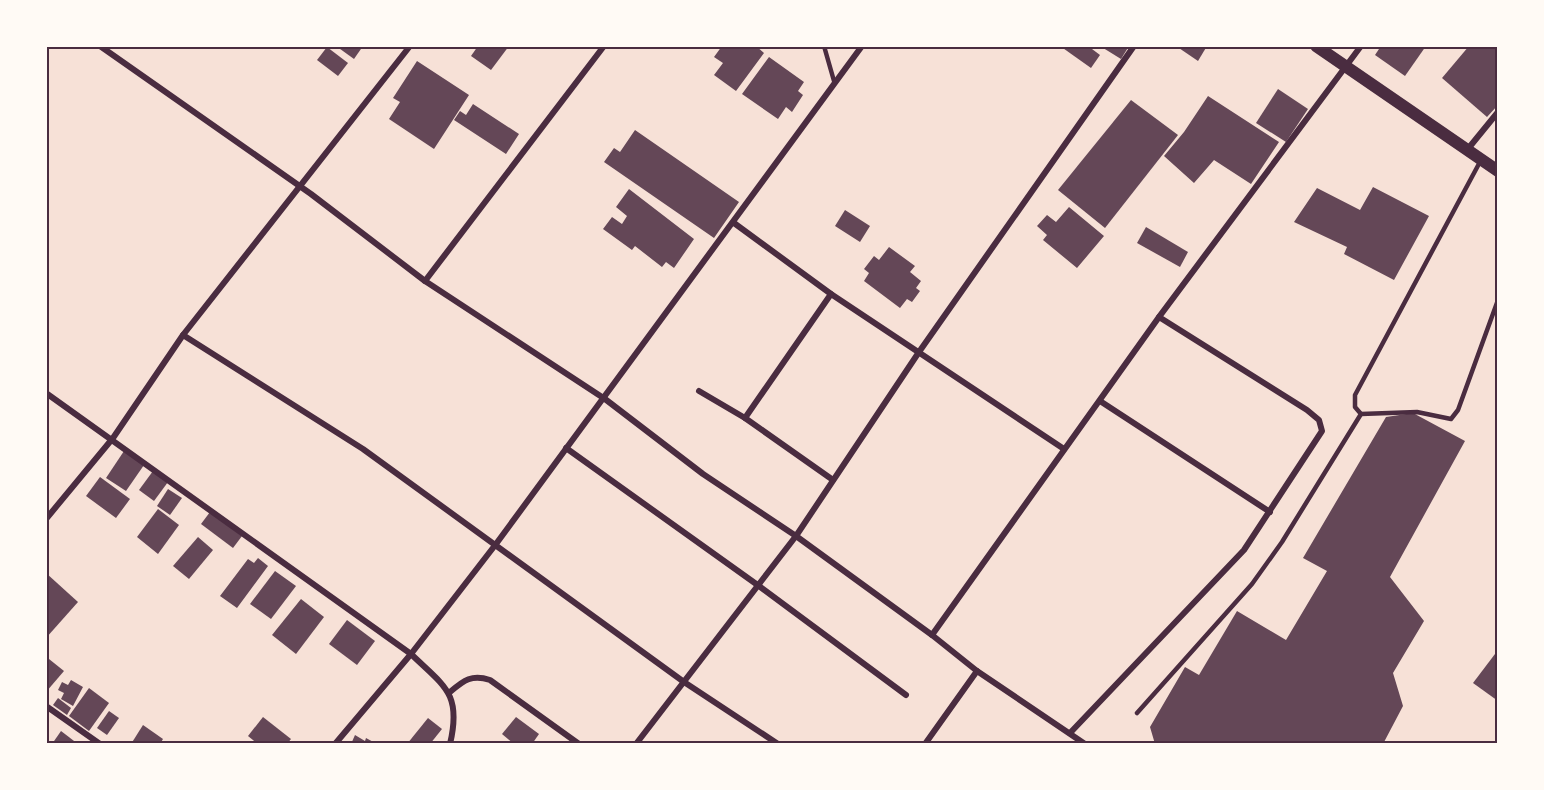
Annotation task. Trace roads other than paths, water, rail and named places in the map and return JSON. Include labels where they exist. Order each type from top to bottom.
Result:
[{"type":"main road","points":[[1316,46],[1497,171]]},
{"type":"street","points":[[100,46],[298,186],[425,281],[605,399],[703,474],[796,536],[932,635],[976,671],[1085,744]]},
{"type":"street","points":[[46,519],[113,438],[183,335],[410,46]]},
{"type":"street","points":[[425,281],[604,46]]},
{"type":"street","points":[[335,744],[411,654],[496,544],[605,399],[734,223],[834,81],[862,46]]},
{"type":"street","points":[[636,744],[796,536],[919,352],[1134,46]]},
{"type":"street","points":[[932,635],[1159,317],[1360,46]]},
{"type":"street","points":[[1467,150],[1497,112]]},
{"type":"street","points":[[734,223],[831,294],[1064,449]]},
{"type":"street","points":[[745,418],[831,294]]},
{"type":"street","points":[[1070,733],[1244,550],[1322,431],[1319,420],[1159,317]]},
{"type":"street","points":[[183,335],[363,449],[684,682],[778,744]]},
{"type":"street","points":[[699,391],[745,418],[833,480]]},
{"type":"street","points":[[46,393],[113,438],[411,654],[450,692],[455,714],[450,744]]},
{"type":"street","points":[[1100,401],[1270,512]]},
{"type":"street","points":[[566,448],[906,695]]},
{"type":"street","points":[[925,744],[976,671]]},
{"type":"street","points":[[450,692],[464,680],[474,676],[490,680],[579,744]]},
{"type":"street","points":[[46,706],[100,744]]},
{"type":"lane","points":[[824,46],[834,81]]},
{"type":"lane","points":[[1361,414],[1355,407],[1355,395],[1481,160]]},
{"type":"lane","points":[[1361,414],[1417,412],[1451,419],[1458,410],[1497,300]]},
{"type":"lane","points":[[1137,713],[1252,584],[1282,542],[1361,414]]}]
